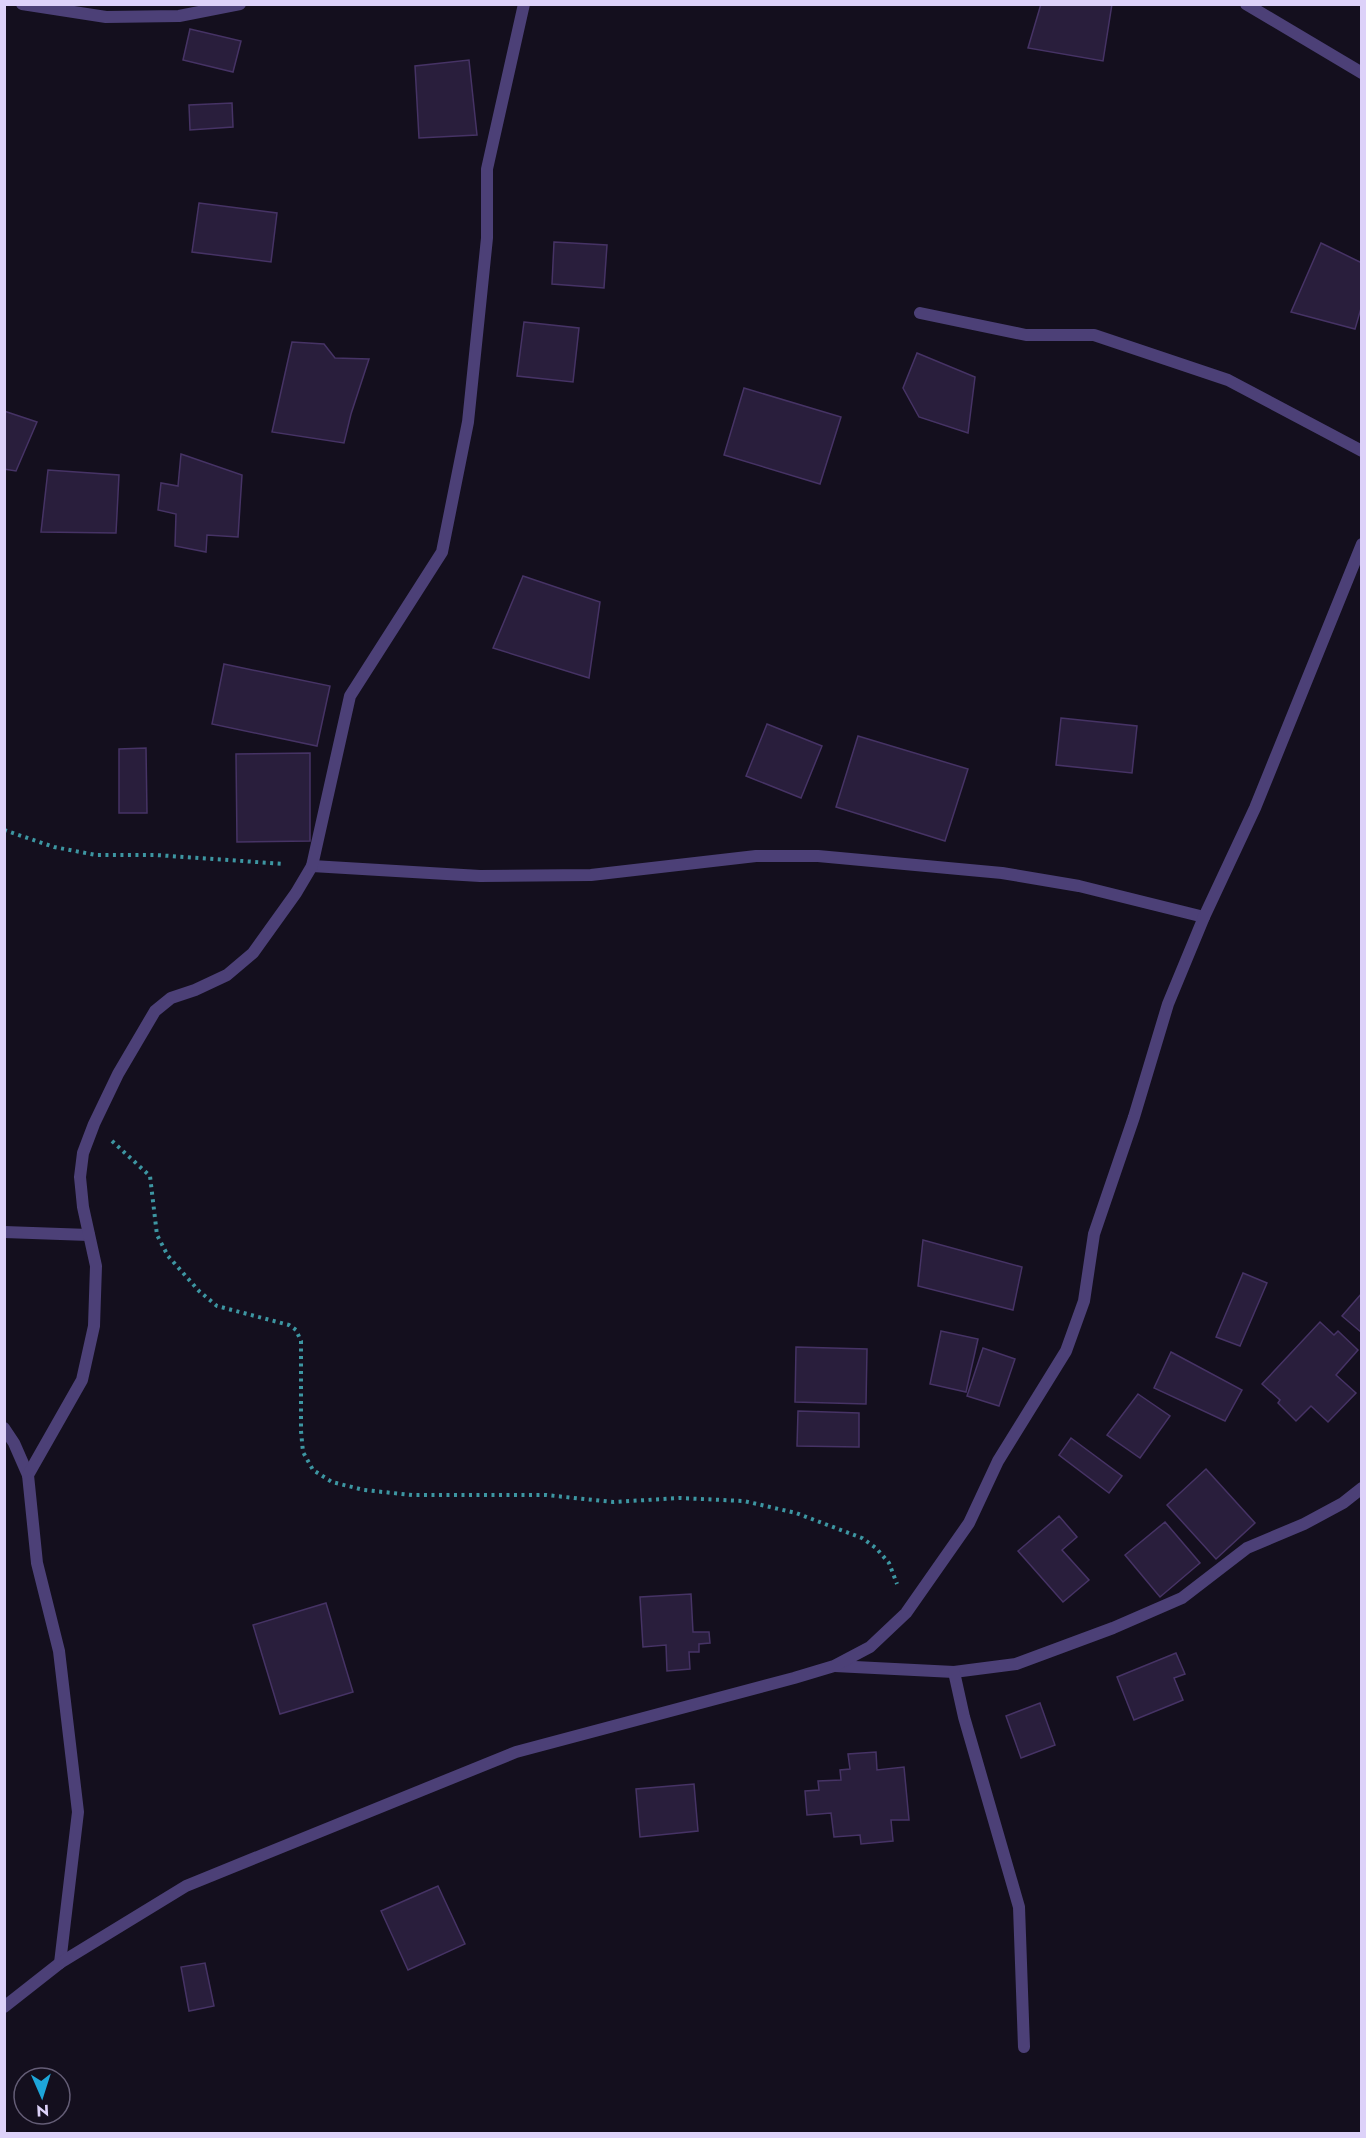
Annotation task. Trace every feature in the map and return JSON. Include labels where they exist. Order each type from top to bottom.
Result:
[{"type":"street","points":[[22,4],[106,17],[179,16],[240,4]]},
{"type":"street","points":[[28,1475],[82,1380],[94,1326],[96,1266],[83,1208],[80,1177],[83,1153],[94,1124],[118,1074],[155,1011],[171,998],[227,975],[252,953],[296,893],[312,866],[350,696],[442,552],[468,422],[487,238],[487,169],[524,4]]},
{"type":"street","points":[[1246,4],[1362,73]]},
{"type":"street","points":[[920,313],[1026,335],[1094,334],[1228,380],[1362,451]]},
{"type":"street","points":[[4,2007],[60,1963],[186,1886],[516,1752],[834,1666],[870,1647],[906,1613],[969,1523],[998,1461],[1066,1352],[1084,1301],[1095,1234],[1168,1004],[1204,917],[1255,808],[1362,544]]},
{"type":"street","points":[[312,866],[480,876],[591,875],[756,856],[818,856],[1002,873],[1079,886],[1204,917]]},
{"type":"street","points":[[4,1232],[89,1235]]},
{"type":"street","points":[[4,1428],[14,1443],[28,1475],[37,1563],[59,1651],[78,1812],[60,1963]]},
{"type":"street","points":[[834,1666],[954,1672],[1016,1664],[1113,1628],[1182,1598],[1247,1548],[1304,1524],[1343,1503],[1362,1488]]},
{"type":"street","points":[[954,1672],[964,1718],[1019,1907],[1024,2047]]},
{"type":"path","points":[[4,830],[54,847],[96,855],[156,855],[312,866]]},
{"type":"path","points":[[94,1124],[150,1176],[157,1235],[168,1256],[199,1291],[217,1306],[289,1325],[296,1330],[301,1341],[303,1452],[313,1470],[332,1482],[364,1490],[412,1495],[546,1495],[613,1502],[680,1498],[744,1501],[796,1513],[862,1538],[876,1548],[889,1563],[906,1613]]},
{"type":"building","points":[[1041,4],[1112,4],[1103,61],[1028,48]]},
{"type":"building","points":[[190,29],[241,41],[233,72],[183,60]]},
{"type":"building","points":[[469,60],[477,135],[419,138],[415,66]]},
{"type":"building","points":[[232,103],[233,127],[190,130],[189,105]]},
{"type":"building","points":[[199,203],[277,213],[271,262],[192,252]]},
{"type":"building","points":[[554,242],[607,245],[604,288],[552,284]]},
{"type":"building","points":[[1321,243],[1362,263],[1362,305],[1355,329],[1291,312]]},
{"type":"building","points":[[524,322],[579,328],[573,382],[517,376]]},
{"type":"building","points":[[292,342],[324,344],[335,358],[369,359],[344,443],[272,432]]},
{"type":"building","points":[[917,353],[975,377],[968,433],[919,417],[903,388]]},
{"type":"building","points":[[744,388],[841,417],[820,484],[724,455]]},
{"type":"building","points":[[4,411],[37,422],[16,471],[4,469]]},
{"type":"building","points":[[181,454],[242,475],[238,537],[207,535],[206,552],[175,546],[176,514],[158,510],[161,483],[178,486]]},
{"type":"building","points":[[48,470],[119,475],[116,533],[41,532]]},
{"type":"building","points":[[523,576],[600,602],[589,678],[493,648]]},
{"type":"building","points":[[224,664],[330,686],[317,746],[212,724]]},
{"type":"building","points":[[1061,718],[1137,726],[1132,773],[1056,765]]},
{"type":"building","points":[[767,724],[822,746],[801,798],[746,776]]},
{"type":"building","points":[[858,736],[968,769],[945,841],[836,807]]},
{"type":"building","points":[[146,748],[147,813],[119,813],[119,749]]},
{"type":"building","points":[[310,753],[310,841],[237,842],[236,754]]},
{"type":"building","points":[[923,1240],[1022,1267],[1013,1310],[918,1286]]},
{"type":"building","points":[[1243,1273],[1267,1283],[1240,1346],[1216,1337]]},
{"type":"building","points":[[1362,1293],[1362,1333],[1342,1316]]},
{"type":"building","points":[[1320,1322],[1334,1335],[1338,1331],[1358,1350],[1336,1375],[1356,1393],[1328,1422],[1311,1406],[1296,1421],[1278,1403],[1280,1400],[1262,1384]]},
{"type":"building","points":[[941,1331],[978,1339],[966,1392],[930,1384]]},
{"type":"building","points":[[796,1347],[867,1349],[866,1404],[795,1402]]},
{"type":"building","points":[[983,1348],[1015,1359],[999,1406],[967,1396]]},
{"type":"building","points":[[1171,1352],[1242,1390],[1225,1421],[1154,1388]]},
{"type":"building","points":[[1138,1394],[1170,1416],[1140,1458],[1107,1435]]},
{"type":"building","points":[[798,1411],[859,1413],[859,1447],[797,1446]]},
{"type":"building","points":[[1071,1438],[1122,1476],[1109,1493],[1059,1455]]},
{"type":"building","points":[[1206,1469],[1255,1523],[1216,1559],[1167,1505]]},
{"type":"building","points":[[1059,1516],[1077,1537],[1062,1550],[1089,1580],[1063,1602],[1018,1551]]},
{"type":"building","points":[[1165,1522],[1200,1563],[1160,1597],[1125,1555]]},
{"type":"building","points":[[691,1594],[693,1632],[709,1632],[710,1643],[699,1644],[699,1652],[689,1652],[690,1669],[667,1671],[666,1645],[643,1647],[640,1597]]},
{"type":"building","points":[[326,1603],[353,1692],[280,1714],[253,1625]]},
{"type":"building","points":[[1176,1653],[1185,1674],[1174,1678],[1183,1700],[1134,1720],[1117,1677]]},
{"type":"building","points":[[1040,1703],[1055,1745],[1021,1758],[1006,1716]]},
{"type":"building","points":[[876,1752],[877,1770],[904,1767],[909,1820],[891,1820],[893,1841],[861,1844],[860,1835],[834,1837],[831,1813],[807,1815],[805,1791],[819,1790],[818,1781],[841,1780],[840,1770],[850,1769],[848,1754]]},
{"type":"building","points":[[694,1784],[698,1831],[640,1837],[636,1789]]},
{"type":"building","points":[[438,1886],[465,1944],[408,1970],[381,1911]]},
{"type":"building","points":[[205,1963],[214,2006],[189,2011],[181,1967]]}]
